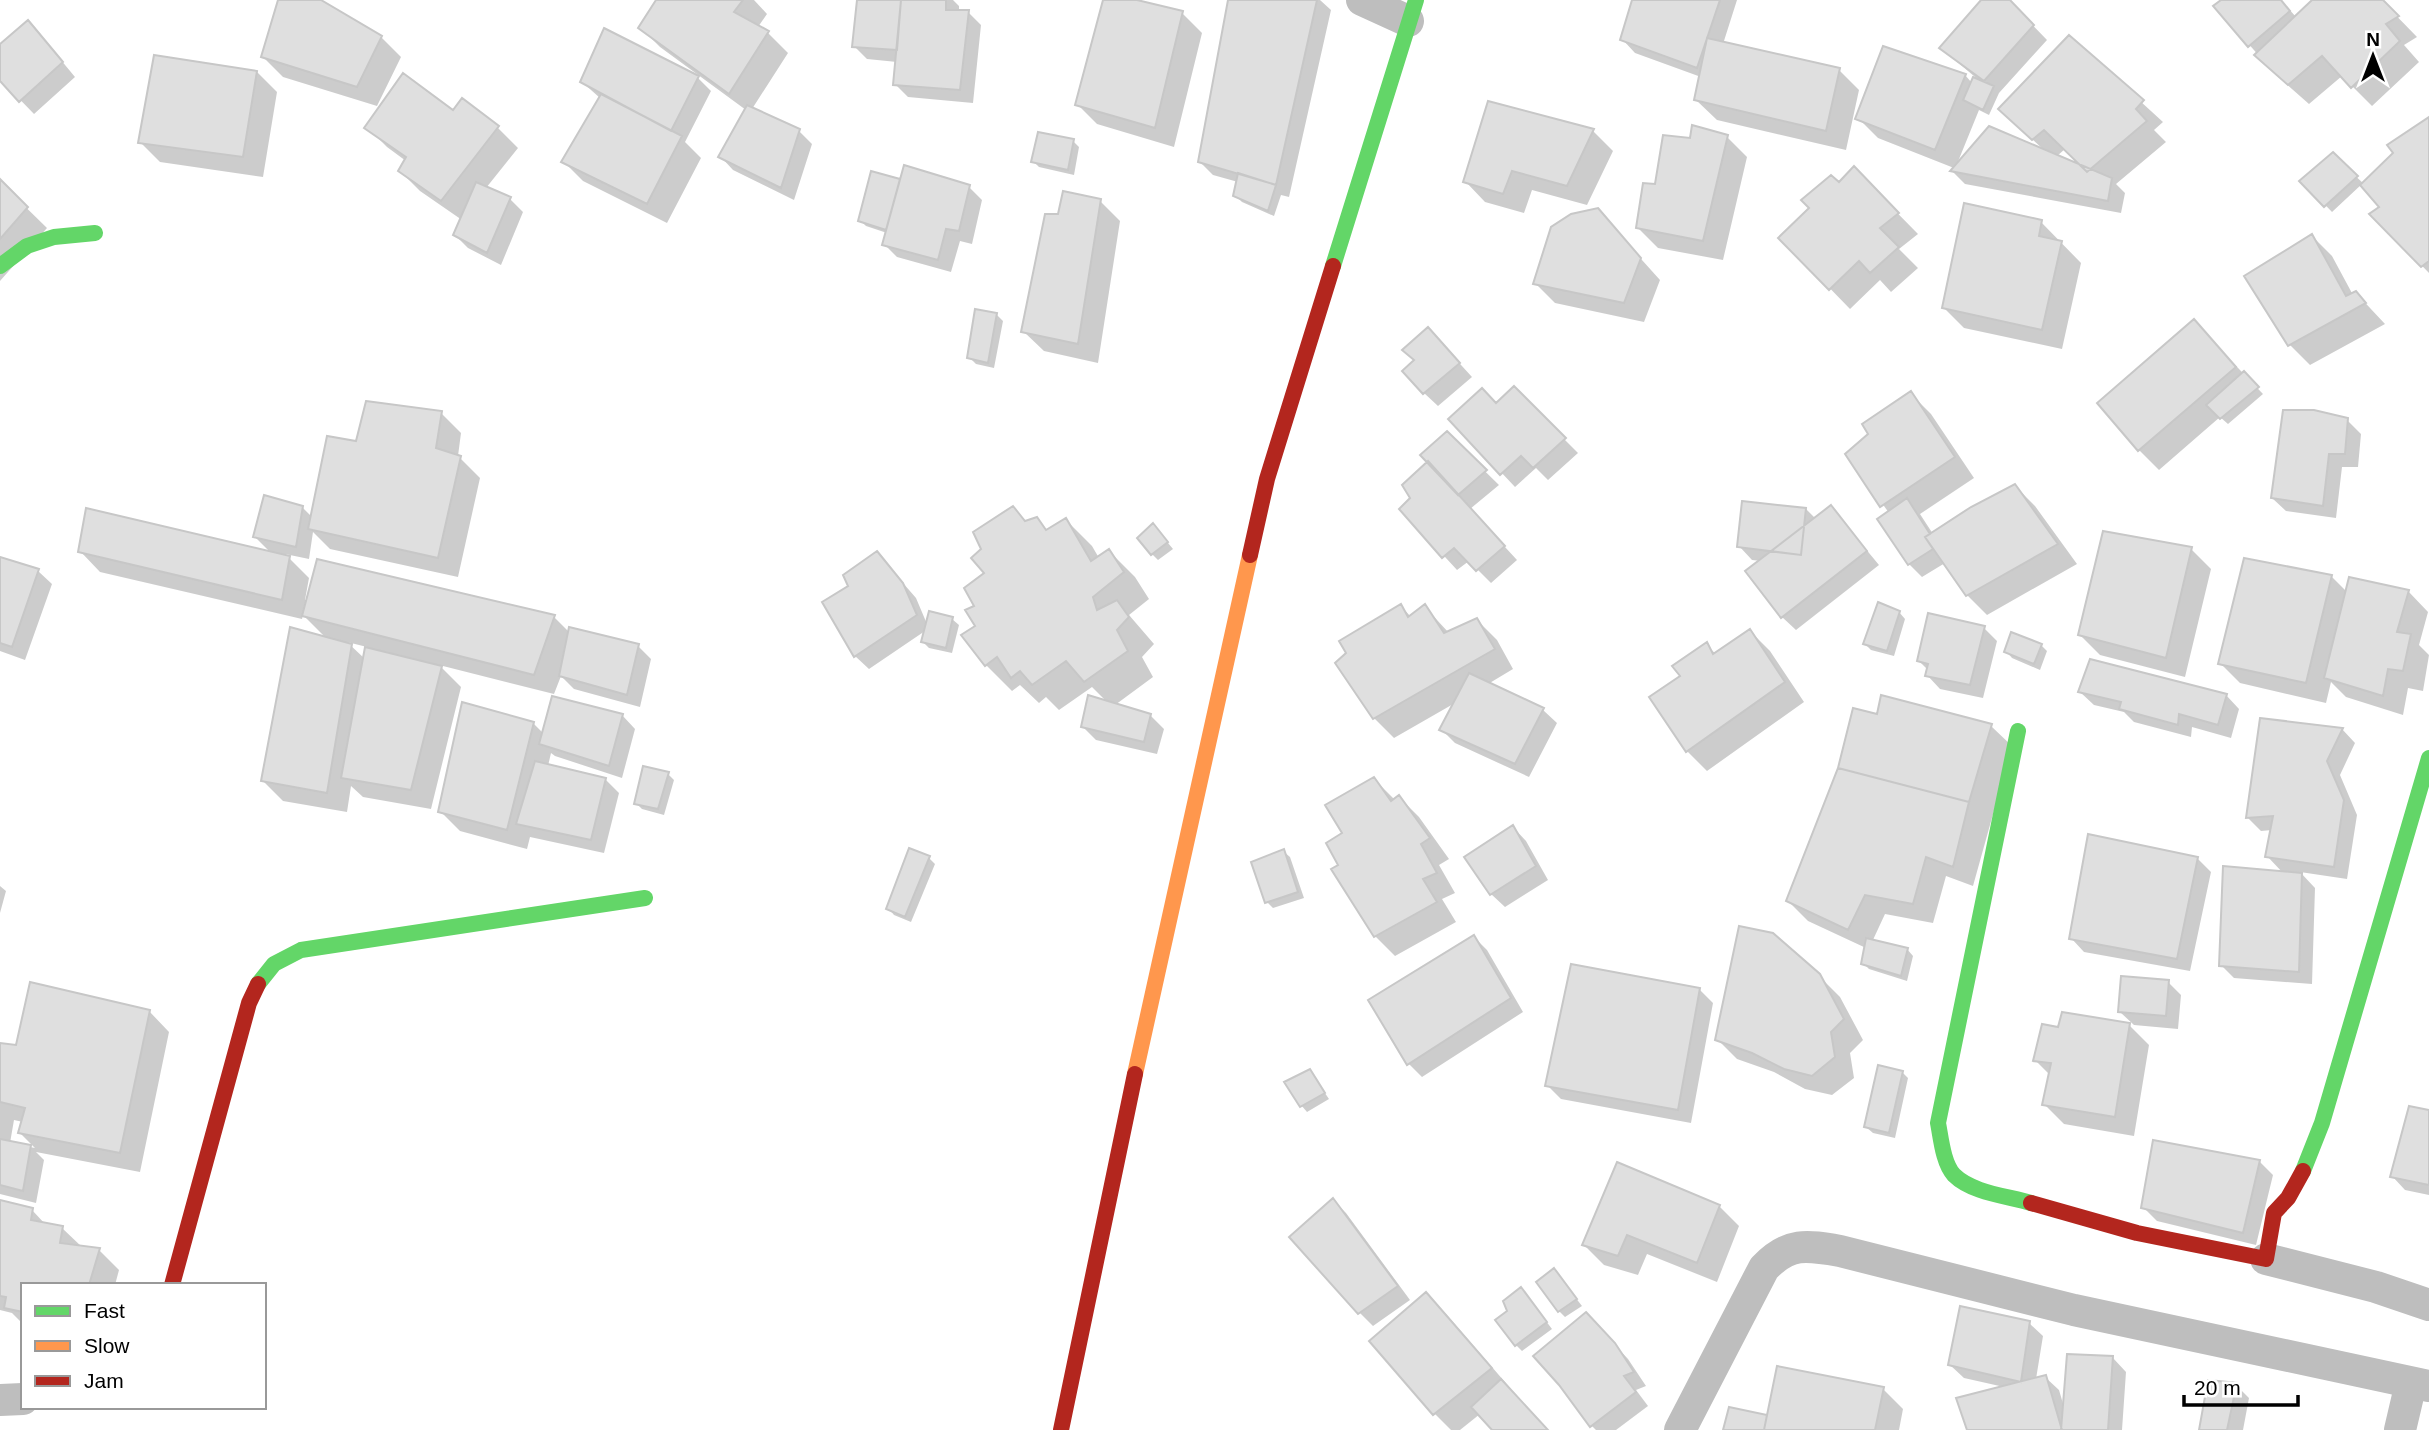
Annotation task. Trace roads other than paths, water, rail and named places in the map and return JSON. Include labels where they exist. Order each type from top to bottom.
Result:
[{"type":"street","points":[[1061,1430],[1113,1171],[1267,479],[1412,11],[1362,0]]},
{"type":"street","points":[[0,266],[27,246],[54,237],[95,233]]},
{"type":"street","points":[[2018,731],[1938,1123],[1943,1150],[1953,1174],[1972,1186],[2137,1233],[2266,1259],[2376,1287],[2429,1305]]},
{"type":"street","points":[[2266,1259],[2274,1213],[2288,1198],[2301,1176],[2322,1123],[2429,758]]},
{"type":"street","points":[[173,1283],[248,1003],[262,974],[282,956],[301,950],[645,898]]},
{"type":"street","points":[[1680,1430],[1765,1268],[1779,1253],[1808,1246],[2074,1310],[2420,1384],[2400,1430]]},
{"type":"street","points":[[0,1400],[21,1399]]}]
